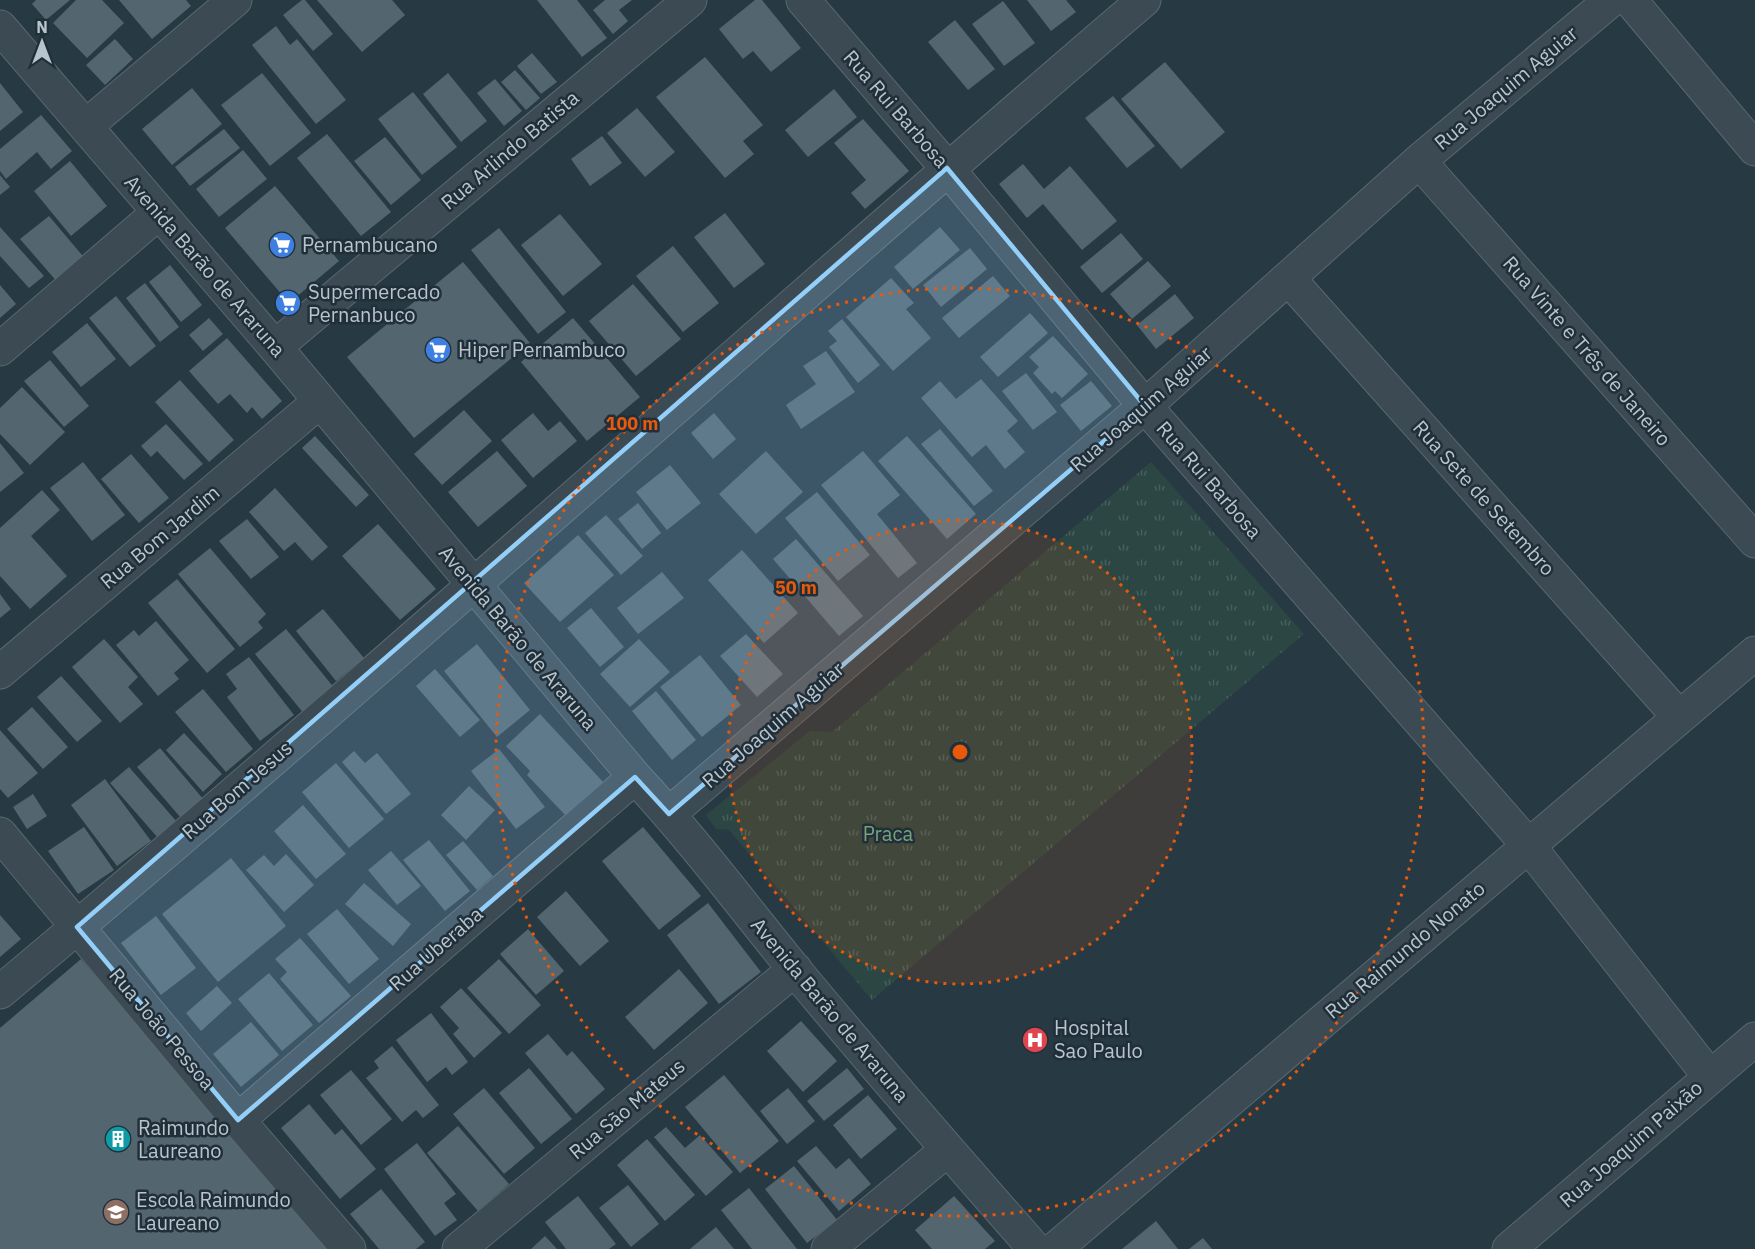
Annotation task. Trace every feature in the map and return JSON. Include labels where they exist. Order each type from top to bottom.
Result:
[{"type":"street","points":[[86,126],[234,0]]},
{"type":"street","name":"Rua Arlindo Batista","points":[[275,347],[690,0]]},
{"type":"street","name":"Rua Rui Barbosa","points":[[803,0],[947,168],[1145,406],[1528,845],[1710,1077]]},
{"type":"street","points":[[474,586],[947,168],[1144,0]]},
{"type":"street","name":"Rua Joaquim Aguiar","points":[[669,814],[1145,406],[1419,161],[1611,0]]},
{"type":"street","points":[[1630,0],[1753,144]]},
{"type":"street","name":"Avenida Barão de Araruna","points":[[0,28],[275,347],[635,777],[669,814],[947,1150],[1035,1249]]},
{"type":"street","name":"Rua Vinte e Três de Janeiro","points":[[1419,161],[1755,541]]},
{"type":"street","points":[[0,349],[158,213]]},
{"type":"street","name":"Rua Sete de Setembro","points":[[1289,279],[1679,717]]},
{"type":"street","name":"Rua Bom Jardim","points":[[0,672],[320,401]]},
{"type":"street","name":"Rua Bom Jesus","points":[[0,992],[474,586]]},
{"type":"street","name":"Rua Raimundo Nonato","points":[[1055,1249],[1755,653]]},
{"type":"street","name":"Rua Uberaba","points":[[238,1120],[635,777]]},
{"type":"street","name":"Rua João Pessoa","points":[[0,834],[238,1120],[349,1249]]},
{"type":"street","name":"Rua São Mateus","points":[[459,1249],[795,969]]},
{"type":"street","name":"Rua Joaquim Paixão","points":[[1509,1249],[1755,1039]]},
{"type":"street","points":[[828,1249],[947,1150]]},
{"type":"highlighted area","points":[[947,168],[1145,406],[669,814],[635,777],[238,1120],[77,927]]},
{"type":"green space","name":"Praca","points":[[1151,462],[1304,634],[872,1000],[729,830],[716,829],[706,815],[810,731],[832,732]]},
{"type":"building","points":[[36,0],[70,0],[46,20],[32,4]]},
{"type":"building","points":[[76,0],[102,0],[124,23],[87,58],[53,23]]},
{"type":"building","points":[[119,0],[186,0],[191,6],[152,39]]},
{"type":"building","points":[[305,0],[333,34],[313,51],[283,15]]},
{"type":"building","points":[[317,0],[392,0],[405,15],[362,52]]},
{"type":"building","points":[[537,0],[577,0],[607,38],[582,57]]},
{"type":"building","points":[[605,0],[632,0],[619,10],[628,21],[613,34],[593,10]]},
{"type":"building","points":[[755,0],[762,0],[801,48],[771,72],[753,51],[743,59],[719,29]]},
{"type":"building","points":[[1027,0],[1066,0],[1076,12],[1051,31]]},
{"type":"building","points":[[1003,1],[1035,43],[1004,66],[972,24]]},
{"type":"building","points":[[955,20],[995,69],[968,90],[928,42]]},
{"type":"building","points":[[276,26],[290,45],[297,39],[346,100],[316,124],[252,45]]},
{"type":"building","points":[[115,39],[133,59],[105,85],[86,65]]},
{"type":"building","points":[[532,53],[557,82],[541,94],[517,66]]},
{"type":"building","points":[[705,57],[763,125],[743,141],[754,154],[725,178],[656,97]]},
{"type":"building","points":[[1165,62],[1225,132],[1181,169],[1121,99]]},
{"type":"building","points":[[515,70],[540,98],[526,110],[501,82]]},
{"type":"building","points":[[262,73],[311,133],[270,166],[221,105]]},
{"type":"building","points":[[448,73],[487,121],[461,142],[423,94]]},
{"type":"building","points":[[495,79],[522,111],[504,126],[477,93]]},
{"type":"building","points":[[0,83],[23,112],[0,131]]},
{"type":"building","points":[[192,88],[222,124],[172,165],[142,129]]},
{"type":"building","points":[[834,89],[857,117],[808,157],[785,130]]},
{"type":"building","points":[[413,92],[457,147],[422,175],[378,119]]},
{"type":"building","points":[[1113,96],[1155,146],[1127,168],[1085,118]]},
{"type":"building","points":[[637,108],[675,152],[645,177],[607,133]]},
{"type":"building","points":[[41,115],[72,151],[51,169],[37,152],[6,179],[0,171],[0,149]]},
{"type":"building","points":[[863,119],[909,171],[865,209],[851,193],[866,180],[834,143]]},
{"type":"building","points":[[224,129],[240,148],[190,186],[175,167]]},
{"type":"building","points":[[327,134],[391,212],[361,236],[297,158]]},
{"type":"building","points":[[602,136],[622,163],[590,186],[571,159]]},
{"type":"building","points":[[385,137],[421,180],[391,205],[354,161]]},
{"type":"building","points":[[243,150],[267,179],[219,217],[196,189]]},
{"type":"building","points":[[70,161],[107,206],[71,236],[34,191]]},
{"type":"building","points":[[1023,164],[1044,189],[1070,166],[1117,221],[1082,250],[1043,204],[1027,218],[999,184]]},
{"type":"building","points":[[0,175],[10,187],[0,195]]},
{"type":"building","name":"Pernambucano","points":[[275,186],[339,261],[289,303],[225,228]]},
{"type":"building","points":[[725,213],[765,264],[734,288],[694,237]]},
{"type":"building","points":[[560,214],[602,264],[563,296],[521,245]]},
{"type":"building","points":[[49,216],[87,261],[59,284],[20,239]]},
{"type":"building","points":[[0,227],[44,276],[29,288],[0,256]]},
{"type":"building","points":[[940,227],[960,250],[913,289],[894,267]]},
{"type":"building","points":[[499,228],[566,312],[538,334],[471,250]]},
{"type":"building","points":[[1121,233],[1143,259],[1102,293],[1080,267]]},
{"type":"building","points":[[673,246],[719,303],[683,332],[636,276]]},
{"type":"building","points":[[970,248],[987,269],[941,307],[923,285]]},
{"type":"building","points":[[1148,261],[1171,286],[1132,319],[1110,294]]},
{"type":"building","name":"Hiper Pernambuco","points":[[463,262],[530,343],[414,438],[347,357]]},
{"type":"building","points":[[170,265],[202,305],[181,322],[149,282]]},
{"type":"building","points":[[993,276],[1010,296],[959,338],[942,318]]},
{"type":"building","points":[[891,278],[914,303],[906,309],[931,338],[893,371],[846,317]]},
{"type":"building","points":[[145,283],[179,327],[160,342],[126,298]]},
{"type":"building","points":[[633,284],[681,339],[636,376],[589,321]]},
{"type":"building","points":[[0,285],[16,304],[0,318]]},
{"type":"building","points":[[1175,294],[1194,318],[1156,349],[1137,325]]},
{"type":"building","points":[[116,296],[156,346],[130,367],[89,318]]},
{"type":"building","points":[[1030,313],[1048,333],[998,377],[980,357]]},
{"type":"building","points":[[209,318],[223,334],[203,351],[189,335]]},
{"type":"building","points":[[573,318],[640,397],[587,441],[521,362]]},
{"type":"building","points":[[842,319],[880,365],[858,383],[829,347],[837,341],[828,331]]},
{"type":"building","points":[[87,323],[116,359],[81,387],[52,352]]},
{"type":"building","points":[[1053,336],[1088,374],[1062,398],[1055,391],[1052,394],[1033,373],[1039,367],[1029,357]]},
{"type":"building","points":[[227,338],[282,401],[262,419],[252,407],[247,413],[230,394],[218,404],[189,371]]},
{"type":"building","points":[[826,351],[855,392],[801,429],[786,405],[816,384],[803,366]]},
{"type":"building","points":[[50,360],[89,406],[64,427],[24,381]]},
{"type":"building","points":[[1026,373],[1057,412],[1033,430],[1002,391]]},
{"type":"building","points":[[981,379],[1018,421],[1007,431],[1025,452],[1005,469],[986,445],[972,457],[921,398],[940,381],[956,399]]},
{"type":"building","points":[[180,380],[234,440],[209,462],[155,402]]},
{"type":"building","points":[[1091,381],[1112,406],[1081,431],[1060,405]]},
{"type":"building","points":[[22,387],[65,432],[30,465],[0,434],[0,408]]},
{"type":"building","points":[[464,410],[492,441],[442,485],[414,454]]},
{"type":"building","points":[[533,413],[548,431],[560,421],[577,441],[533,478],[501,440]]},
{"type":"building","points":[[714,413],[736,439],[713,459],[691,433]]},
{"type":"building","points":[[166,424],[203,464],[184,480],[157,451],[151,457],[141,446]]},
{"type":"building","points":[[940,429],[993,491],[974,506],[921,444]]},
{"type":"building","points":[[315,436],[369,495],[356,507],[302,448]]},
{"type":"building","points":[[907,436],[976,514],[947,539],[878,461]]},
{"type":"building","points":[[0,443],[24,473],[0,492]]},
{"type":"building","points":[[497,451],[527,486],[478,527],[448,492]]},
{"type":"building","points":[[766,451],[803,492],[756,534],[719,494]]},
{"type":"building","points":[[863,451],[900,495],[877,514],[917,563],[898,578],[821,485]]},
{"type":"building","points":[[131,454],[169,498],[139,523],[101,479]]},
{"type":"building","points":[[83,462],[125,515],[92,541],[50,488]]},
{"type":"building","points":[[670,465],[701,503],[667,530],[636,492]]},
{"type":"building","points":[[275,488],[328,547],[312,561],[295,542],[284,551],[249,512]]},
{"type":"building","points":[[42,490],[60,510],[31,536],[67,576],[30,609],[0,576],[0,528]]},
{"type":"building","points":[[817,492],[870,555],[838,581],[785,518]]},
{"type":"building","points":[[638,503],[661,533],[642,549],[618,519]]},
{"type":"building","points":[[606,515],[643,556],[621,575],[585,533]]},
{"type":"building","points":[[247,519],[279,557],[251,579],[219,541]]},
{"type":"building","points":[[378,524],[436,589],[400,620],[342,556]]},
{"type":"building","points":[[578,535],[614,575],[560,622],[524,583]]},
{"type":"building","points":[[796,539],[863,616],[839,636],[773,559]]},
{"type":"building","points":[[210,548],[266,614],[258,622],[263,628],[240,647],[178,574]]},
{"type":"building","points":[[742,550],[798,613],[764,643],[708,580]]},
{"type":"building","points":[[662,572],[684,598],[638,634],[617,608]]},
{"type":"building","points":[[177,579],[235,649],[207,673],[148,603]]},
{"type":"building","points":[[0,594],[11,609],[0,618]]},
{"type":"building","points":[[591,608],[624,647],[600,667],[567,628]]},
{"type":"building","points":[[323,609],[364,658],[336,681],[296,631]]},
{"type":"building","points":[[156,621],[189,660],[174,673],[179,679],[158,696],[116,645],[134,630],[139,636]]},
{"type":"building","points":[[286,629],[336,690],[305,715],[255,654]]},
{"type":"building","points":[[746,634],[783,674],[757,697],[720,656]]},
{"type":"building","points":[[104,639],[138,677],[128,687],[143,704],[120,723],[72,667]]},
{"type":"building","points":[[639,639],[670,672],[630,707],[600,674]]},
{"type":"building","points":[[477,644],[530,710],[497,737],[444,671]]},
{"type":"building","points":[[700,655],[741,705],[702,737],[660,687]]},
{"type":"building","points":[[249,657],[294,715],[260,741],[227,697],[237,689],[226,674]]},
{"type":"building","points":[[435,669],[480,720],[460,737],[416,686]]},
{"type":"building","points":[[61,676],[102,721],[77,742],[37,697]]},
{"type":"building","points":[[203,689],[253,749],[226,772],[175,712]]},
{"type":"building","points":[[656,691],[696,740],[672,760],[632,711]]},
{"type":"building","points":[[32,707],[68,747],[43,769],[7,729]]},
{"type":"building","points":[[540,714],[605,784],[568,818],[527,775],[530,771],[506,746]]},
{"type":"building","points":[[0,730],[38,773],[8,798],[0,789]]},
{"type":"building","points":[[184,733],[222,774],[203,792],[166,750]]},
{"type":"building","points":[[160,748],[204,800],[181,818],[137,767]]},
{"type":"building","points":[[499,749],[545,807],[516,829],[471,771]]},
{"type":"building","points":[[354,751],[365,763],[377,753],[411,794],[386,814],[342,762]]},
{"type":"building","points":[[336,763],[384,819],[349,848],[302,792]]},
{"type":"building","points":[[129,767],[177,822],[158,838],[110,783]]},
{"type":"building","points":[[105,779],[151,841],[117,866],[71,805]]},
{"type":"building","points":[[469,786],[495,810],[466,840],[441,815]]},
{"type":"building","points":[[33,794],[47,816],[27,829],[13,807]]},
{"type":"building","points":[[303,805],[346,854],[316,879],[274,831]]},
{"type":"building","points":[[84,827],[114,870],[78,894],[48,851]]},
{"type":"building","points":[[643,827],[701,896],[659,930],[602,861]]},
{"type":"building","points":[[429,840],[470,891],[445,911],[403,860]]},
{"type":"building","points":[[463,841],[493,876],[477,890],[446,855]]},
{"type":"building","points":[[391,851],[421,886],[397,905],[368,870]]},
{"type":"building","points":[[286,854],[314,885],[284,912],[246,870],[264,855],[274,866]]},
{"type":"building","points":[[231,858],[286,926],[218,982],[162,914]]},
{"type":"building","points":[[364,883],[411,924],[393,946],[345,904]]},
{"type":"building","points":[[566,891],[609,941],[580,966],[537,917]]},
{"type":"building","points":[[708,903],[761,972],[719,1004],[667,935]]},
{"type":"building","points":[[337,909],[379,959],[349,984],[307,934]]},
{"type":"building","points":[[0,915],[21,939],[0,957]]},
{"type":"building","points":[[156,916],[196,968],[161,995],[121,943]]},
{"type":"building","points":[[528,929],[564,971],[536,995],[500,954]]},
{"type":"building","points":[[300,938],[351,996],[319,1023],[280,979],[287,972],[275,959]]},
{"type":"building","name":"Raimundo Laureano","points":[[81,959],[332,1249],[0,1249],[0,1028]]},
{"type":"building","points":[[499,959],[541,1005],[509,1034],[467,988]]},
{"type":"building","points":[[679,969],[708,1003],[654,1050],[625,1017]]},
{"type":"building","points":[[269,973],[313,1025],[282,1051],[238,999]]},
{"type":"building","points":[[217,986],[232,1003],[201,1031],[186,1013]]},
{"type":"building","points":[[461,988],[502,1033],[474,1058],[453,1034],[459,1028],[440,1007]]},
{"type":"building","points":[[431,1013],[468,1062],[452,1075],[446,1067],[427,1082],[396,1040]]},
{"type":"building","points":[[801,1021],[837,1061],[803,1092],[767,1051]]},
{"type":"building","points":[[251,1022],[279,1055],[241,1087],[213,1054]]},
{"type":"building","points":[[548,1034],[567,1056],[572,1051],[605,1089],[576,1114],[525,1053]]},
{"type":"building","points":[[392,1046],[439,1105],[423,1118],[416,1110],[402,1122],[366,1078],[379,1068],[374,1061]]},
{"type":"building","points":[[529,1068],[572,1119],[541,1144],[499,1093]]},
{"type":"building","points":[[847,1068],[864,1089],[824,1121],[807,1101]]},
{"type":"building","points":[[351,1070],[392,1119],[361,1145],[320,1095]]},
{"type":"building","points":[[724,1075],[779,1141],[740,1173],[685,1107]]},
{"type":"building","points":[[484,1088],[535,1148],[504,1174],[453,1114]]},
{"type":"building","points":[[788,1088],[815,1121],[787,1144],[760,1111]]},
{"type":"building","points":[[868,1095],[897,1129],[861,1159],[833,1125]]},
{"type":"building","points":[[309,1104],[335,1135],[342,1129],[376,1169],[340,1199],[281,1128]]},
{"type":"building","points":[[458,1126],[509,1184],[478,1211],[427,1153]]},
{"type":"building","points":[[666,1127],[685,1148],[700,1135],[733,1172],[706,1196],[654,1137]]},
{"type":"building","points":[[647,1139],[695,1195],[665,1221],[617,1165]]},
{"type":"building","points":[[417,1143],[456,1194],[444,1203],[457,1220],[435,1236],[384,1169]]},
{"type":"building","points":[[816,1146],[836,1169],[849,1158],[871,1184],[839,1211],[797,1161]]},
{"type":"building","points":[[794,1166],[837,1220],[807,1243],[765,1189]]},
{"type":"building","points":[[628,1185],[659,1224],[631,1247],[599,1208]]},
{"type":"building","points":[[749,1188],[797,1249],[752,1249],[721,1210]]},
{"type":"building","points":[[381,1189],[425,1242],[416,1249],[379,1249],[350,1214]]},
{"type":"building","points":[[578,1196],[616,1244],[609,1249],[566,1249],[545,1222]]},
{"type":"building","points":[[954,1196],[995,1241],[985,1249],[932,1249],[915,1230]]},
{"type":"building","points":[[1156,1221],[1178,1249],[1122,1249]]},
{"type":"building","points":[[716,1227],[734,1249],[690,1249]]},
{"type":"building","points":[[545,1236],[557,1249],[531,1249]]},
{"type":"building","points":[[1203,1238],[1212,1249],[1189,1249]]},
{"type":"place","name":"Pernambucano","points":[[282,245]]},
{"type":"place","name":"Supermercado Pernanbuco","points":[[288,303]]},
{"type":"place","name":"Hiper Pernambuco","points":[[438,350]]},
{"type":"place","name":"Hospital Sao Paulo","points":[[1035,1040]]},
{"type":"place","name":"Raimundo Laureano","points":[[118,1139]]},
{"type":"place","name":"Escola Raimundo Laureano","points":[[116,1212]]}]
